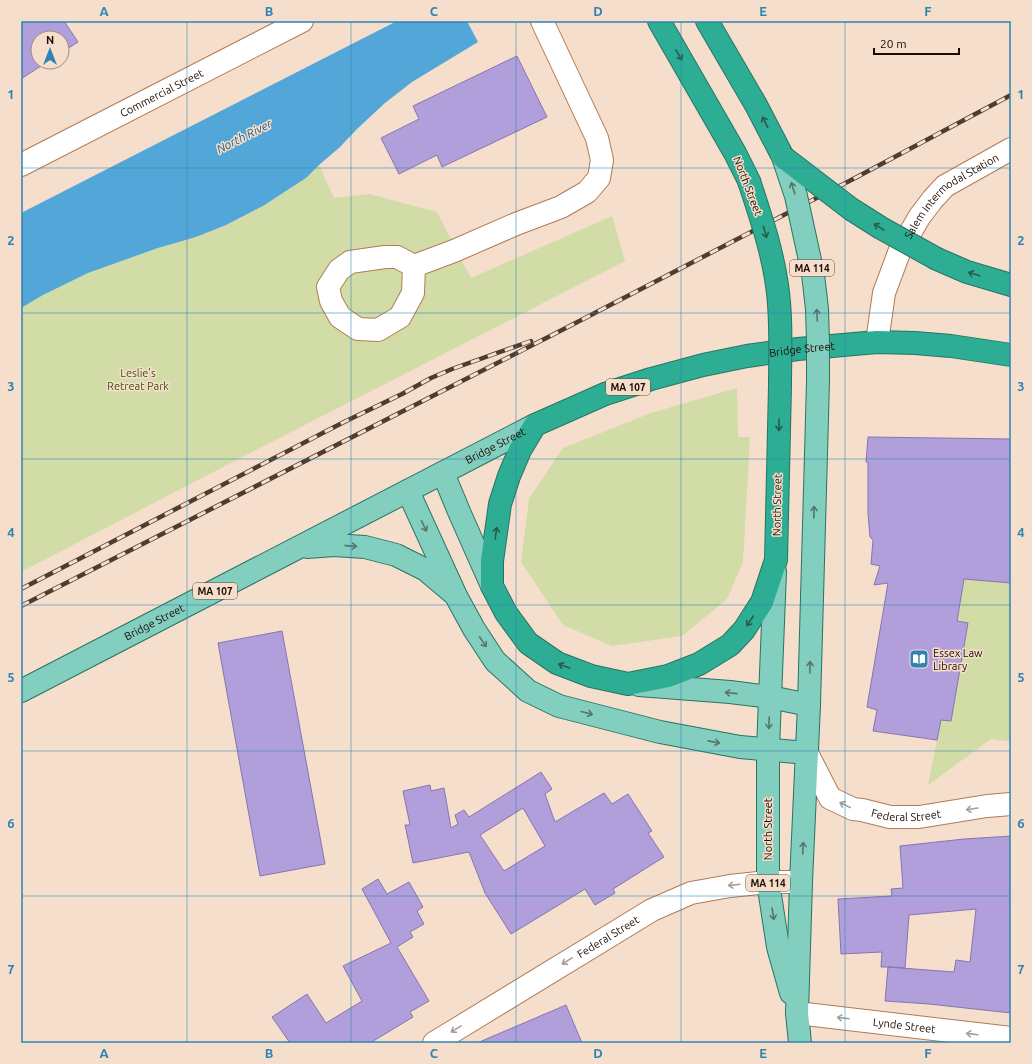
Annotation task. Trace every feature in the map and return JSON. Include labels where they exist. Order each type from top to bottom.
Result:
[{"type":"highway","name":"North Street","points":[[659,21],[735,153],[749,181],[771,254],[777,286],[780,330],[776,560]]},
{"type":"highway","name":"North Street","points":[[707,21],[756,105],[783,157]]},
{"type":"highway","points":[[783,157],[851,209],[881,228],[937,259],[967,272],[1011,285]]},
{"type":"highway","name":"Bridge Street","points":[[536,425],[605,394],[651,379],[703,365],[747,356],[798,349],[876,342],[951,346],[1011,355]]},
{"type":"highway","points":[[536,425],[520,450],[500,504],[492,561],[492,586],[506,613],[528,643],[557,663],[592,676],[628,684],[668,676],[699,664],[730,645],[744,630],[762,602],[776,560]]},
{"type":"main road","name":"North Street","points":[[783,157],[796,196],[813,274],[817,309],[818,342],[809,706],[797,1013],[800,1043]]},
{"type":"main road","name":"Bridge Street","points":[[21,691],[536,425]]},
{"type":"main road","points":[[443,473],[492,586]]},
{"type":"main road","points":[[408,491],[456,596],[474,629],[495,661],[528,691],[560,706],[653,731],[740,747],[807,752]]},
{"type":"main road","points":[[298,548],[334,545],[365,547],[396,555],[426,570],[456,596]]},
{"type":"main road","name":"North Street","points":[[776,560],[768,749],[768,882],[778,947],[797,1013]]},
{"type":"main road","points":[[628,684],[730,692],[809,706]]},
{"type":"street","name":"Commercial Street","points":[[21,165],[302,21]]},
{"type":"street","points":[[414,266],[561,207],[587,192],[599,178],[602,160],[597,138],[542,21]]},
{"type":"street","name":"Salem Intermodal Station","points":[[876,342],[884,293],[900,250],[920,216],[945,186],[1011,149]]},
{"type":"street","name":"Federal Street","points":[[807,752],[830,798],[853,810],[862,810],[890,818],[919,817],[987,806],[1011,804]]},
{"type":"street","name":"Federal Street","points":[[434,1043],[652,910],[691,893],[730,886],[768,882],[801,882]]},
{"type":"street","name":"Lynde Street","points":[[797,1013],[1011,1038]]},
{"type":"green space","name":"Leslie's Retreat Park","points":[[319,165],[334,198],[369,194],[437,212],[471,278],[612,216],[625,261],[21,572],[21,308],[43,295],[88,273],[158,248],[196,237],[226,225],[263,206],[306,178]]},
{"type":"green space","points":[[737,388],[738,437],[750,437],[743,562],[727,599],[682,636],[612,646],[563,625],[521,562],[529,499],[563,448],[651,413]]},
{"type":"green space","points":[[964,579],[1011,583],[1011,742],[991,739],[928,785],[941,720],[951,721],[968,623],[957,621]]},
{"type":"water","name":"North River","points":[[397,21],[467,21],[478,42],[412,82],[385,103],[306,178],[263,206],[226,225],[196,237],[158,248],[88,273],[43,295],[21,308],[21,213]]},
{"type":"building","points":[[21,21],[64,21],[70,30],[30,30],[30,70],[35,70],[21,79]]},
{"type":"building","points":[[70,30],[78,42],[70,47]]},
{"type":"building","points":[[517,56],[547,117],[442,167],[437,155],[399,174],[381,138],[419,119],[413,106]]},
{"type":"building","points":[[868,437],[1011,439],[1011,583],[964,579],[957,621],[968,623],[951,721],[941,720],[937,740],[873,731],[877,710],[867,707],[888,583],[874,585],[880,566],[871,564],[873,540],[870,537],[868,513],[868,462],[866,462]]},
{"type":"building","points":[[282,631],[325,864],[260,876],[218,643]]},
{"type":"building","points":[[541,772],[552,789],[545,794],[555,822],[604,793],[612,804],[628,794],[652,831],[648,833],[664,857],[613,889],[615,893],[595,905],[585,889],[511,934],[485,893],[469,852],[413,863],[405,825],[410,825],[403,791],[430,785],[431,791],[444,788],[451,828],[458,824],[455,815],[464,810],[469,817]],"holes":[[[523,808],[545,846],[504,871],[480,835]]]},
{"type":"building","points":[[1011,836],[1011,1013],[885,1001],[888,967],[881,967],[882,952],[841,954],[838,899],[892,896],[891,889],[903,888],[900,846],[964,839]],"holes":[[[976,909],[970,962],[956,960],[954,972],[888,967],[905,968],[909,915]]]},
{"type":"building","points":[[378,879],[387,894],[409,882],[423,907],[417,911],[424,924],[410,932],[413,937],[397,947],[429,1001],[410,1012],[413,1017],[370,1043],[290,1043],[272,1017],[307,994],[326,1023],[362,1001],[343,966],[391,943],[362,889]]},
{"type":"building","points":[[566,1005],[582,1043],[477,1043]]},
{"type":"railway","points":[[21,606],[562,330],[857,177],[1011,95]]},
{"type":"railway","points":[[21,589],[431,378],[531,341]]},
{"type":"place","name":"Essex Law Library","points":[[919,659]]}]
